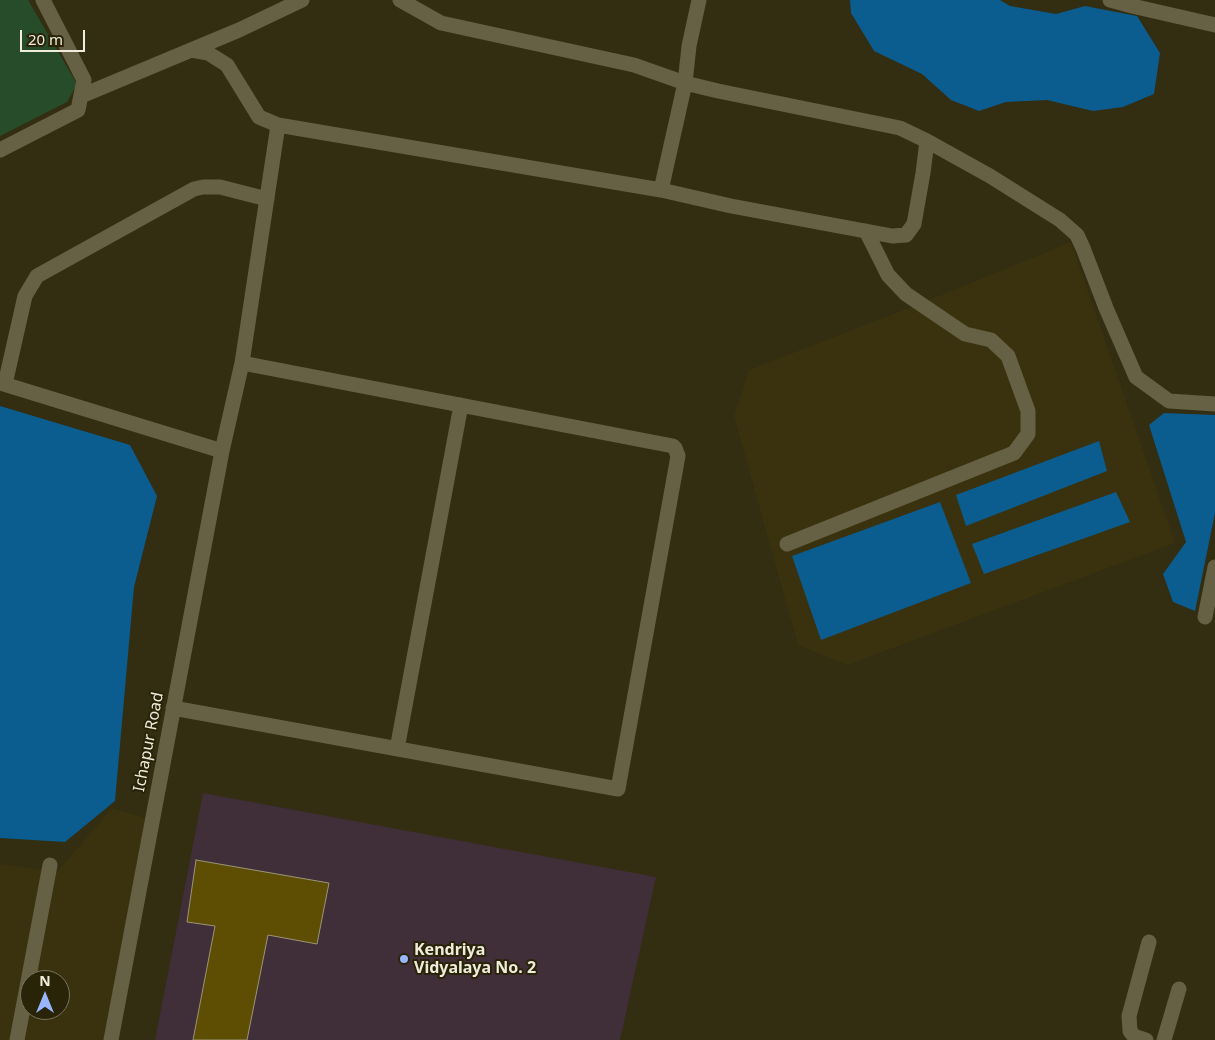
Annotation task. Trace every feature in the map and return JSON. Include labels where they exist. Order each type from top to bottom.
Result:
[{"type":"street","points":[[0,150],[78,110],[84,80],[43,0]]},
{"type":"street","points":[[81,96],[240,30],[302,0]]},
{"type":"street","points":[[400,0],[441,23],[634,65],[684,84],[900,128],[990,176],[1060,220],[1080,241],[1136,377],[1169,401],[1215,404]]},
{"type":"street","points":[[661,190],[684,84],[689,46],[699,0]]},
{"type":"street","points":[[1110,0],[1213,21]]},
{"type":"street","points":[[191,50],[208,53],[227,65],[259,118],[278,125],[661,190],[731,206],[892,236],[906,235],[914,224],[923,173],[926,141]]},
{"type":"street","name":"Ichapur Road","points":[[111,1040],[222,451],[242,363],[278,125]]},
{"type":"street","points":[[222,451],[3,383],[25,296],[37,276],[194,189],[220,187],[267,199]]},
{"type":"street","points":[[787,544],[1014,452],[1028,434],[1028,411],[1008,356],[991,340],[965,334],[906,294],[888,275],[866,231]]},
{"type":"street","points":[[173,708],[618,789],[620,779],[678,456],[674,446],[242,363]]},
{"type":"street","points":[[397,749],[461,405]]},
{"type":"street","points":[[1205,617],[1215,567]]},
{"type":"street","points":[[17,1040],[50,865]]},
{"type":"street","points":[[1146,1040],[1134,1036],[1130,1031],[1129,1016],[1149,942]]},
{"type":"street","points":[[1164,1040],[1179,989]]},
{"type":"shaded area","points":[[1071,242],[1175,543],[847,665],[798,645],[734,416],[749,370],[932,299]]},
{"type":"shaded area","name":"Kendriya Vidyalaya No. 2","points":[[203,793],[656,877],[620,1040],[155,1040]]},
{"type":"shaded area","points":[[112,808],[145,818],[104,1040],[0,1040],[0,864],[57,872]]},
{"type":"green space","points":[[0,0],[28,0],[77,84],[67,102],[0,136]]},
{"type":"water","points":[[850,0],[1000,0],[1010,6],[1056,14],[1085,6],[1137,16],[1160,53],[1154,94],[1123,107],[1093,111],[1047,100],[1006,102],[979,111],[951,100],[922,74],[874,51],[851,13]]},
{"type":"water","points":[[0,406],[130,445],[157,496],[134,587],[115,801],[65,842],[0,838]]},
{"type":"water","points":[[1164,413],[1215,415],[1215,513],[1195,611],[1173,602],[1163,574],[1186,542],[1149,425]]},
{"type":"water","points":[[1099,441],[1107,471],[966,526],[956,495]]},
{"type":"water","points":[[1116,492],[1130,522],[984,574],[972,544]]},
{"type":"water","points":[[940,502],[971,583],[821,640],[792,556]]},
{"type":"building","points":[[196,860],[329,883],[317,944],[268,935],[247,1040],[193,1040],[215,926],[187,922]]},
{"type":"place","name":"Kendriya Vidyalaya No. 2","points":[[404,959]]}]
